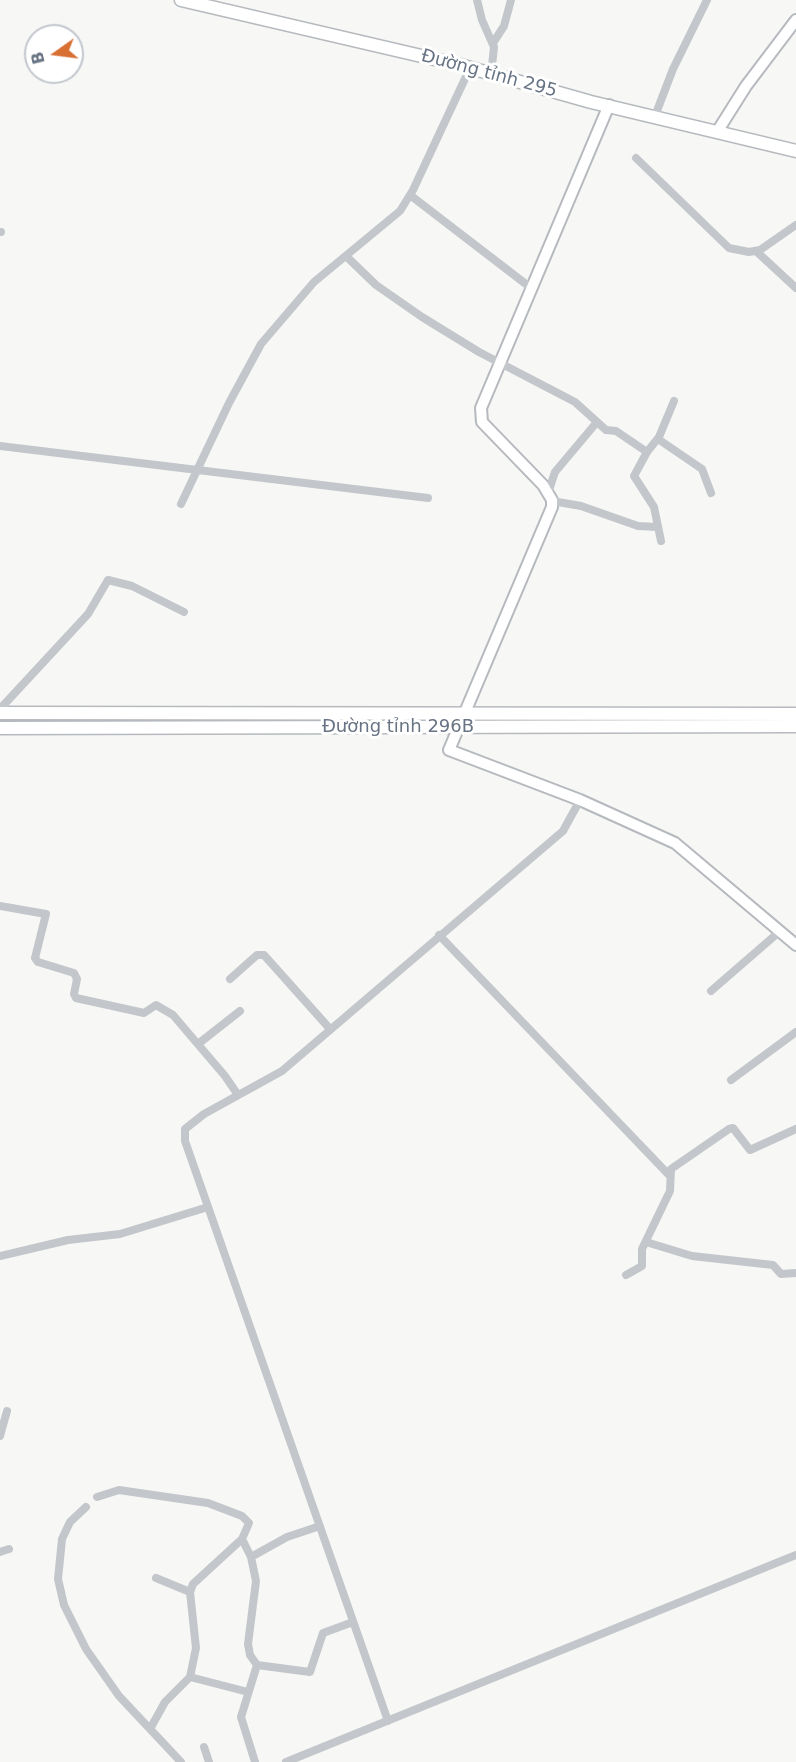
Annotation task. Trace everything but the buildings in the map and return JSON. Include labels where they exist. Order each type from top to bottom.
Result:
[{"type":"main road","name":"Đường tỉnh 295","points":[[186,1],[470,68],[796,151]]},
{"type":"main road","name":"Đường tỉnh 296B","points":[[0,711],[796,714]]},
{"type":"main road","name":"Đường tỉnh 296B","points":[[0,728],[796,726]]},
{"type":"street","points":[[477,0],[482,20],[493,43],[491,75]]},
{"type":"street","points":[[493,43],[504,26],[511,0]]},
{"type":"street","points":[[655,116],[673,69],[707,0]]},
{"type":"street","points":[[717,132],[746,86],[796,21]]},
{"type":"street","points":[[181,504],[261,344],[314,282],[400,211],[410,195],[470,68]]},
{"type":"street","points":[[609,105],[499,362],[481,408],[482,422],[550,497],[638,526],[657,527]]},
{"type":"street","points":[[636,158],[729,248],[756,251],[796,288]]},
{"type":"street","points":[[410,195],[531,288]]},
{"type":"street","points":[[756,251],[796,225]]},
{"type":"street","points":[[346,256],[376,285],[441,330],[575,402],[606,430],[616,431],[647,452]]},
{"type":"street","points":[[661,541],[654,507],[634,476],[647,452],[658,439],[674,401]]},
{"type":"street","points":[[597,422],[555,472],[548,521],[449,750],[580,800],[675,843],[796,945]]},
{"type":"street","points":[[658,439],[702,469],[711,493]]},
{"type":"street","points":[[0,446],[428,498]]},
{"type":"street","points":[[0,711],[88,614],[108,580],[132,586],[184,612]]},
{"type":"street","points":[[388,1721],[185,1141],[185,1129],[190,1123],[238,1095],[271,1079],[563,831],[580,800]]},
{"type":"street","points":[[0,906],[46,914],[35,957],[38,962],[74,973],[77,979],[74,994],[76,998],[144,1013],[156,1005],[173,1014],[238,1095]]},
{"type":"street","points":[[711,991],[779,932]]},
{"type":"street","points":[[439,935],[669,1175]]},
{"type":"street","points":[[230,979],[257,955],[264,955],[330,1029]]},
{"type":"street","points":[[198,1044],[240,1011]]},
{"type":"street","points":[[732,1080],[796,1032]]},
{"type":"street","points":[[626,1275],[642,1266],[646,1242],[670,1191],[671,1169],[691,1153],[729,1129],[733,1128],[750,1150],[796,1129]]},
{"type":"street","points":[[0,1256],[68,1240],[120,1234],[208,1207]]},
{"type":"street","points":[[646,1242],[692,1256],[735,1263],[773,1265],[781,1274],[796,1273]]},
{"type":"street","points":[[0,1436],[7,1411]]},
{"type":"street","points":[[97,1497],[119,1490],[208,1503],[247,1519],[249,1525],[242,1539],[193,1584],[190,1592],[196,1648],[190,1677],[165,1702],[150,1729]]},
{"type":"street","points":[[86,1507],[70,1522],[62,1539],[58,1579],[64,1605],[86,1649],[118,1696],[181,1762]]},
{"type":"street","points":[[251,1557],[287,1537],[320,1526]]},
{"type":"street","points":[[242,1539],[251,1557],[256,1581],[248,1644],[250,1655],[257,1665],[310,1672],[323,1633],[353,1622]]},
{"type":"street","points":[[0,1552],[9,1549]]},
{"type":"street","points":[[286,1762],[796,1556]]},
{"type":"street","points":[[156,1578],[190,1592]]},
{"type":"street","points":[[255,1762],[241,1717],[257,1665]]},
{"type":"street","points":[[190,1677],[248,1692]]},
{"type":"street","points":[[204,1747],[208,1762]]}]
